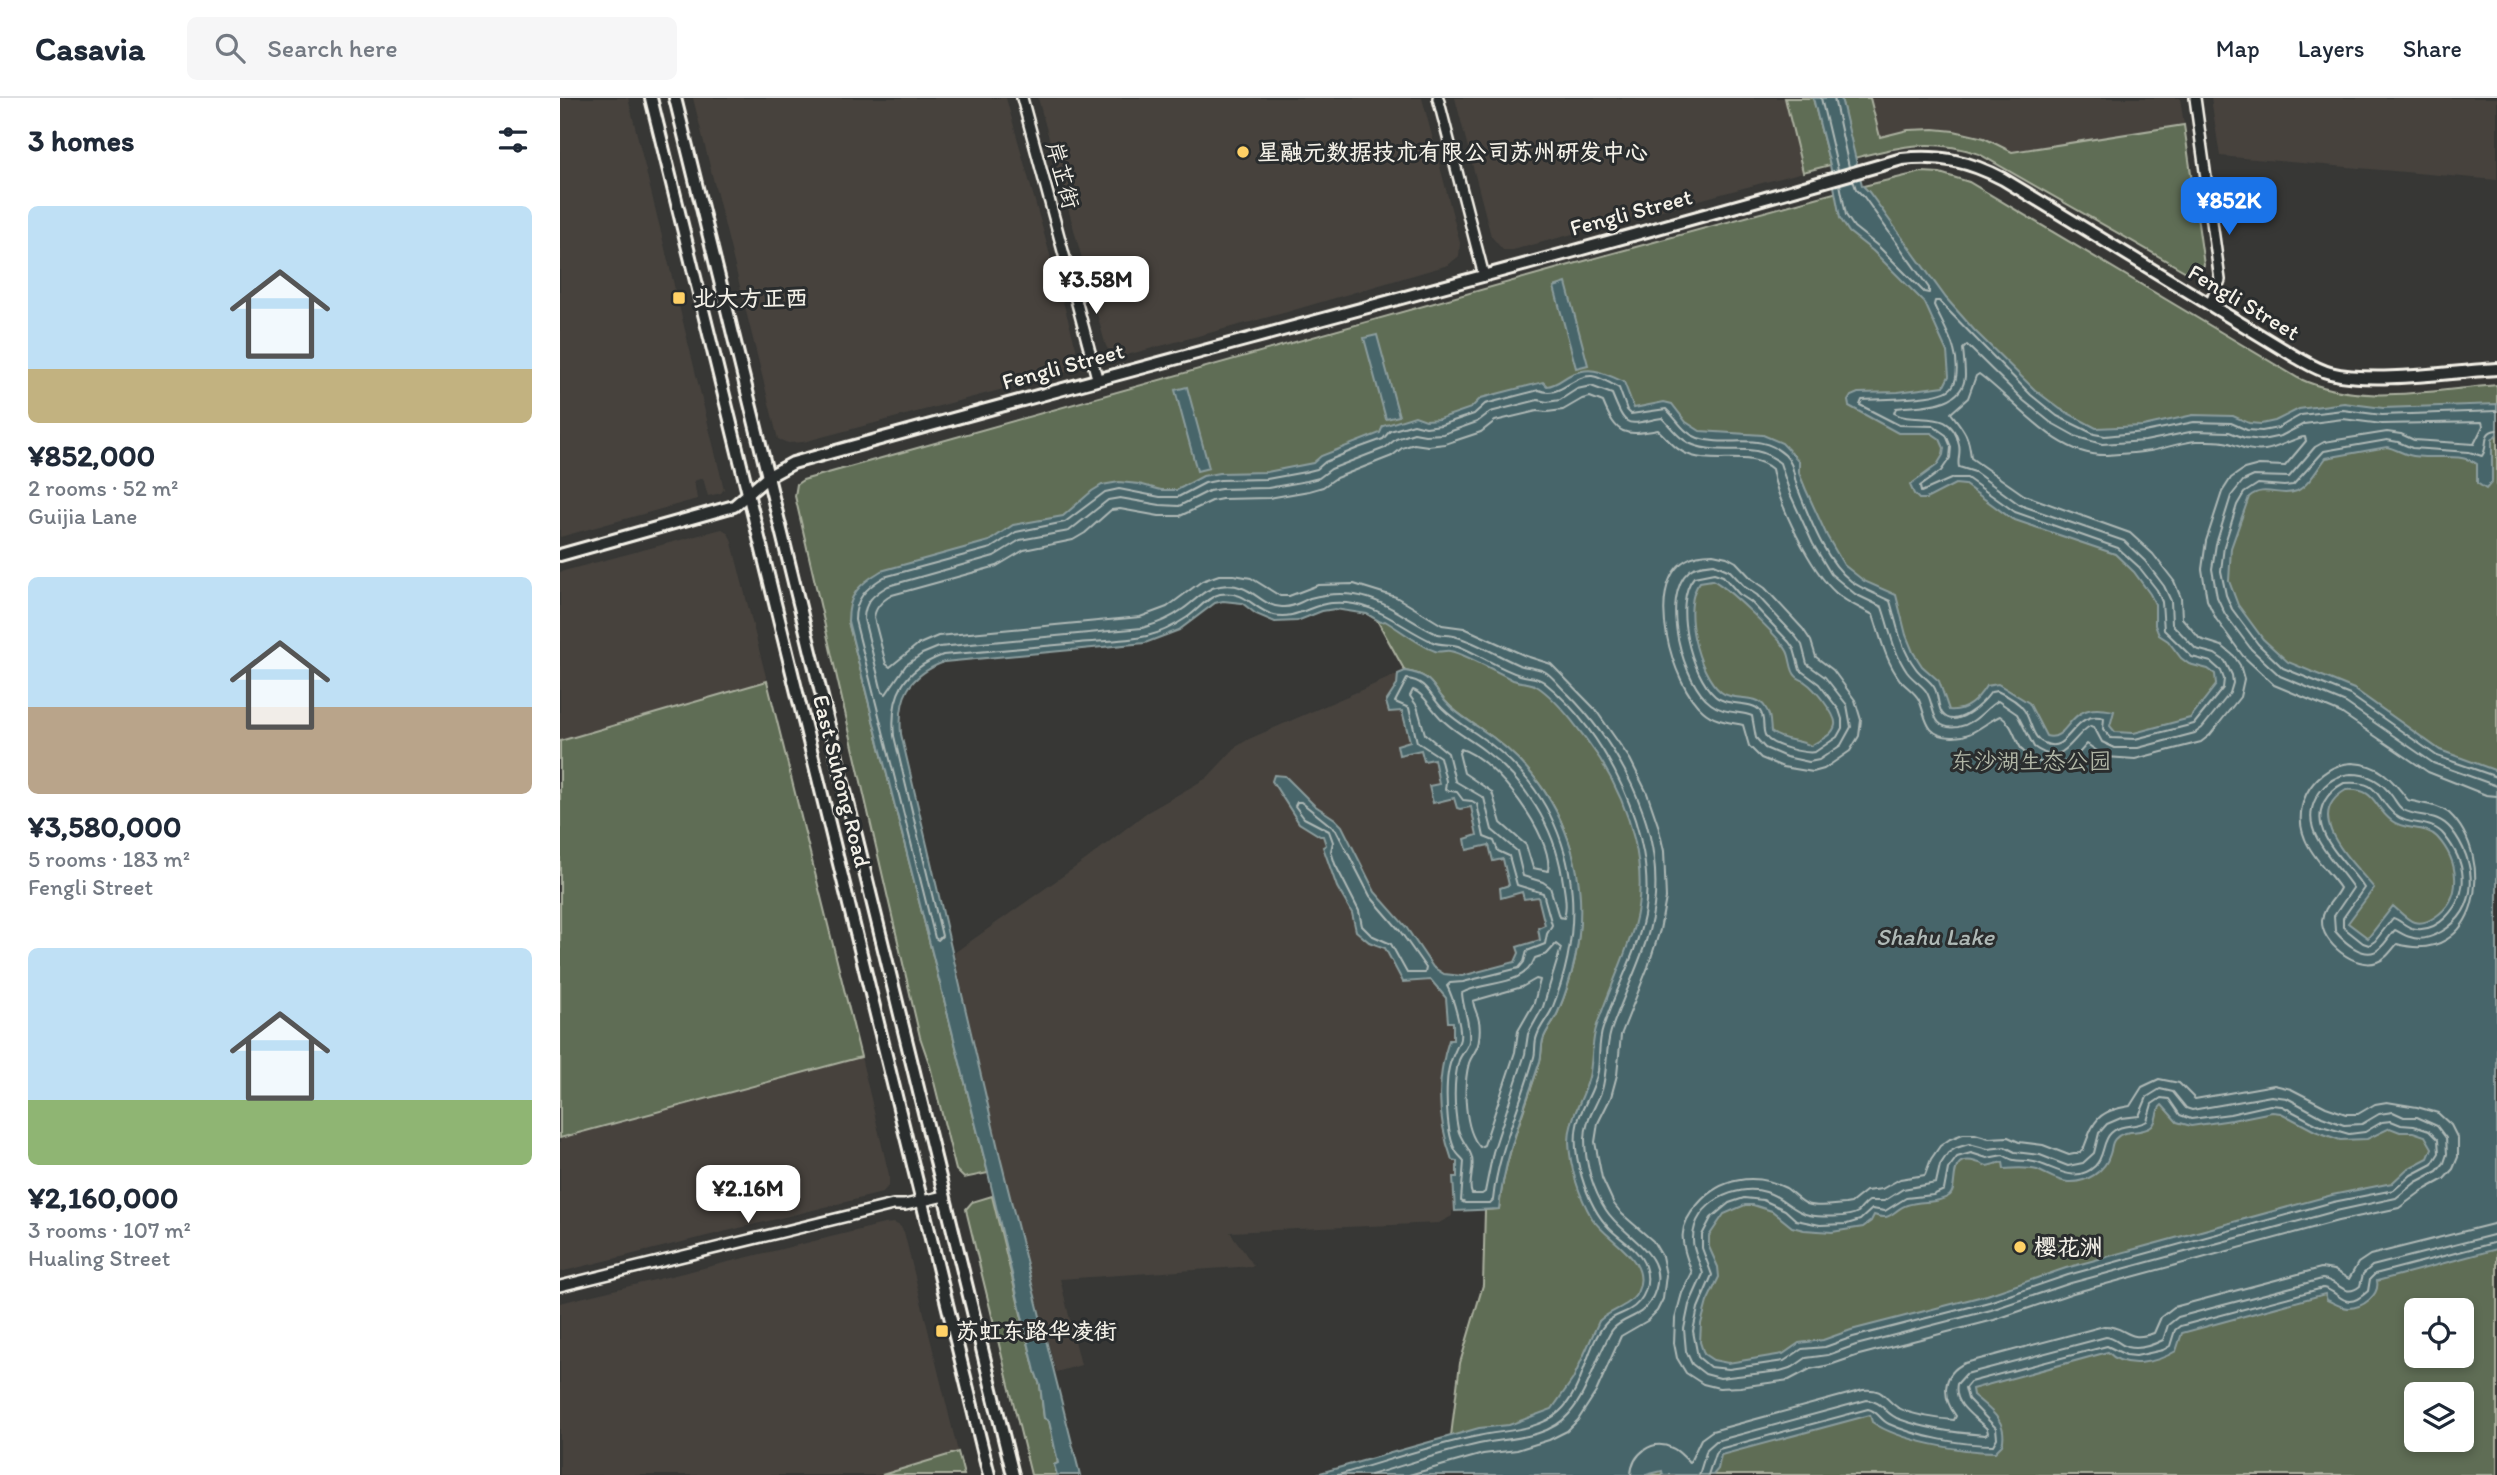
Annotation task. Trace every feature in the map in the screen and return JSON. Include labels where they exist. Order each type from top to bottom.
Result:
[{"type":"main road","name":"East Suhong Road","points":[[651,98],[989,1475]]},
{"type":"main road","name":"East Suhong Road","points":[[675,98],[1013,1475]]},
{"type":"main road","name":"Fengli Street","points":[[560,555],[722,511],[734,506],[769,476],[793,463],[1097,378],[1484,276],[1902,159],[1946,158],[1982,168],[2296,357],[2328,372],[2371,377],[2497,369]]},
{"type":"street","name":"岸芷街","points":[[1022,98],[1097,378]]},
{"type":"street","points":[[1438,98],[1484,276]]},
{"type":"street","points":[[2195,98],[2220,280],[2210,305]]},
{"type":"street","points":[[560,1286],[893,1205],[944,1196]]},
{"type":"shaded area","points":[[560,98],[628,98],[724,489],[721,493],[708,496],[703,478],[694,481],[697,499],[560,537]]},
{"type":"shaded area","points":[[693,98],[1006,98],[1076,348],[1071,368],[1064,373],[803,442],[788,443],[778,439]]},
{"type":"shaded area","points":[[1038,98],[1422,98],[1460,243],[1459,256],[1448,265],[1287,312],[1116,356],[1105,343]]},
{"type":"shaded area","points":[[1455,98],[1785,98],[1803,172],[1513,250],[1503,250],[1491,236]]},
{"type":"shaded area","points":[[1870,98],[2180,98],[2184,125],[2012,152],[1984,138],[1908,130],[1879,137]]},
{"type":"shaded area","points":[[2211,98],[2497,98],[2497,180],[2220,156]]},
{"type":"shaded area","points":[[722,529],[731,539],[767,681],[560,741],[560,572]]},
{"type":"shaded area","points":[[1405,671],[1576,866],[1499,1209],[1452,1211],[1452,1216],[1439,1223],[1230,1232],[1254,1266],[1060,1279],[1081,1365],[1056,1372],[1001,1161],[954,953],[1087,859],[1146,813],[1207,778],[1236,747]]},
{"type":"shaded area","points":[[861,1057],[889,1175],[889,1185],[882,1193],[560,1272],[560,1138]]},
{"type":"shaded area","points":[[894,1223],[904,1232],[958,1452],[882,1475],[560,1475],[560,1303]]},
{"type":"green space","points":[[1785,98],[1813,98],[1830,165],[1803,172]]},
{"type":"green space","points":[[1841,98],[1870,98],[1880,137],[1908,130],[1954,131],[1984,138],[2012,152],[2184,125],[2204,265],[2198,272],[2188,273],[1979,154],[1946,146],[1917,145],[1854,158]]},
{"type":"green space","name":"东沙湖生态公园","points":[[1922,172],[1940,173],[1969,182],[2298,378],[2322,387],[2371,394],[2421,393],[2497,385],[2497,1475],[1498,1475],[1451,1436],[1460,1363],[1483,1285],[1485,1210],[1499,1209],[1510,1152],[1540,1061],[1543,1040],[1558,1012],[1573,967],[1580,922],[1577,876],[1565,831],[1541,786],[1506,748],[1452,709],[1429,681],[1405,671],[1377,620],[1367,614],[1350,610],[1335,558],[848,621],[988,1173],[964,1178],[956,1170],[920,1037],[795,496],[797,484],[803,480],[1834,193]]},
{"type":"green space","points":[[767,681],[861,1057],[560,1138],[560,741]]},
{"type":"green space","points":[[992,1196],[1040,1385],[1044,1418],[1049,1420],[1058,1463],[1054,1465],[1057,1475],[1031,1475],[967,1214],[966,1209],[972,1202]]},
{"type":"green space","points":[[958,1452],[964,1475],[882,1475]]},
{"type":"water","name":"Shahu Lake","points":[[1813,98],[1841,98],[1862,185],[1946,298],[1975,331],[2035,390],[2060,409],[2096,428],[2143,426],[2193,415],[2233,416],[2249,423],[2261,424],[2275,421],[2299,409],[2344,403],[2383,408],[2497,404],[2497,434],[2492,440],[2492,482],[2486,489],[2477,483],[2477,464],[2462,458],[2417,457],[2387,447],[2326,458],[2309,481],[2297,491],[2266,491],[2249,497],[2231,548],[2229,581],[2238,605],[2263,639],[2288,662],[2354,689],[2440,750],[2497,771],[2497,1249],[2377,1281],[2373,1296],[2354,1307],[2335,1304],[2327,1300],[2325,1294],[2182,1333],[2176,1351],[2151,1361],[2132,1363],[2115,1358],[2108,1352],[1972,1389],[1973,1395],[1996,1416],[2003,1429],[2002,1445],[1995,1452],[1949,1448],[1914,1440],[1884,1429],[1872,1422],[1870,1415],[1721,1455],[1718,1469],[1713,1475],[1663,1475],[1662,1471],[1646,1475],[1313,1475],[1479,1428],[1509,1425],[1552,1409],[1573,1379],[1599,1321],[1630,1302],[1637,1293],[1641,1281],[1634,1261],[1592,1218],[1583,1200],[1573,1172],[1569,1142],[1571,1125],[1589,1077],[1597,1025],[1634,926],[1640,883],[1638,861],[1628,818],[1600,759],[1563,710],[1536,685],[1513,680],[1456,653],[1429,649],[1385,621],[1381,622],[1367,614],[1335,609],[1297,621],[1275,622],[1256,614],[1242,603],[1223,601],[1215,603],[1179,630],[1145,643],[944,662],[914,681],[901,709],[901,734],[1001,1161],[1080,1475],[1057,1475],[1054,1465],[1058,1463],[1049,1421],[1044,1418],[1040,1385],[988,1173],[848,621],[850,604],[856,591],[881,571],[989,541],[1013,525],[1063,516],[1102,485],[1119,482],[1161,490],[1177,490],[1203,476],[1267,472],[1313,463],[1321,456],[1380,433],[1383,426],[1415,416],[1426,420],[1439,419],[1471,408],[1481,398],[1543,382],[1547,386],[1551,385],[1580,371],[1593,370],[1624,382],[1634,408],[1664,402],[1672,404],[1686,422],[1700,431],[1763,435],[1782,443],[1799,461],[1799,473],[1806,490],[1844,565],[1864,581],[1896,595],[1913,652],[1922,666],[1939,681],[1949,710],[1966,707],[1986,686],[1998,684],[2029,703],[2046,736],[2057,736],[2076,716],[2093,709],[2114,711],[2110,726],[2115,732],[2134,733],[2190,718],[2216,685],[2215,674],[2208,669],[2189,664],[2159,635],[2155,625],[2155,604],[2150,594],[2134,572],[2115,554],[2012,519],[1965,485],[1955,484],[1926,499],[1919,499],[1910,485],[1937,465],[1944,448],[1940,439],[1931,433],[1898,433],[1849,406],[1851,396],[1858,393],[1898,392],[1944,386],[1949,376],[1947,352],[1925,303],[1873,251],[1849,232],[1840,218]],"holes":[[[1712,580],[1739,601],[1782,644],[1794,674],[1814,690],[1832,715],[1835,725],[1829,735],[1811,746],[1776,735],[1771,732],[1768,713],[1761,703],[1726,695],[1713,683],[1699,655],[1692,622],[1694,593],[1700,582]],[[2346,790],[2363,792],[2369,795],[2392,821],[2427,831],[2437,837],[2454,868],[2454,890],[2444,909],[2430,920],[2417,923],[2393,906],[2368,938],[2348,923],[2374,888],[2335,839],[2329,826],[2328,813],[2333,801]],[[2162,1105],[2177,1122],[2191,1126],[2272,1112],[2281,1113],[2315,1131],[2340,1140],[2367,1139],[2390,1128],[2425,1136],[2432,1148],[2428,1158],[2407,1169],[2392,1183],[2332,1195],[2066,1268],[1987,1295],[1851,1330],[1823,1340],[1799,1343],[1783,1354],[1728,1363],[1713,1360],[1704,1354],[1700,1342],[1701,1324],[1707,1302],[1719,1277],[1718,1267],[1709,1247],[1709,1236],[1724,1214],[1745,1205],[1753,1205],[1772,1211],[1792,1227],[1804,1230],[1832,1232],[1863,1227],[1874,1215],[1885,1217],[1907,1205],[1949,1196],[1958,1164],[1964,1161],[1987,1166],[2003,1162],[2004,1169],[2029,1168],[2056,1179],[2081,1181],[2104,1166],[2115,1139],[2127,1132],[2151,1127]]]},
{"type":"water","points":[[1566,283],[1588,365],[1576,368],[1554,287]]},
{"type":"water","points":[[1377,335],[1399,416],[1386,419],[1364,338]]},
{"type":"water","points":[[1187,387],[1209,468],[1197,471],[1175,390]]},
{"type":"water","points":[[1405,671],[1425,678],[1452,709],[1493,737],[1530,772],[1558,815],[1573,854],[1578,876],[1580,922],[1573,967],[1558,1012],[1543,1040],[1540,1061],[1510,1152],[1499,1209],[1455,1211],[1453,1177],[1457,1177],[1457,1161],[1452,1160],[1447,1145],[1440,1100],[1445,1055],[1449,1040],[1453,1040],[1453,1022],[1448,1022],[1446,998],[1431,980],[1403,982],[1385,948],[1369,942],[1356,931],[1352,913],[1337,887],[1323,847],[1326,845],[1323,836],[1299,823],[1272,781],[1274,775],[1285,776],[1314,805],[1342,826],[1375,892],[1406,927],[1433,967],[1444,974],[1462,976],[1515,962],[1519,953],[1517,947],[1540,940],[1538,928],[1545,925],[1538,897],[1524,899],[1522,892],[1501,898],[1500,888],[1509,885],[1503,859],[1493,861],[1489,845],[1467,850],[1465,839],[1477,835],[1471,807],[1457,808],[1454,798],[1433,803],[1429,786],[1439,784],[1434,759],[1424,761],[1421,750],[1399,755],[1397,745],[1410,741],[1402,711],[1389,712],[1386,702],[1397,685],[1398,674]]},
{"type":"place","name":"星融元数据技术有限公司苏州研发中心","points":[[1243,152]]},
{"type":"place","name":"北大方正西","points":[[679,298]]},
{"type":"place","name":"樱花洲","points":[[2020,1247]]},
{"type":"place","name":"苏虹东路华凌街","points":[[942,1331]]}]
